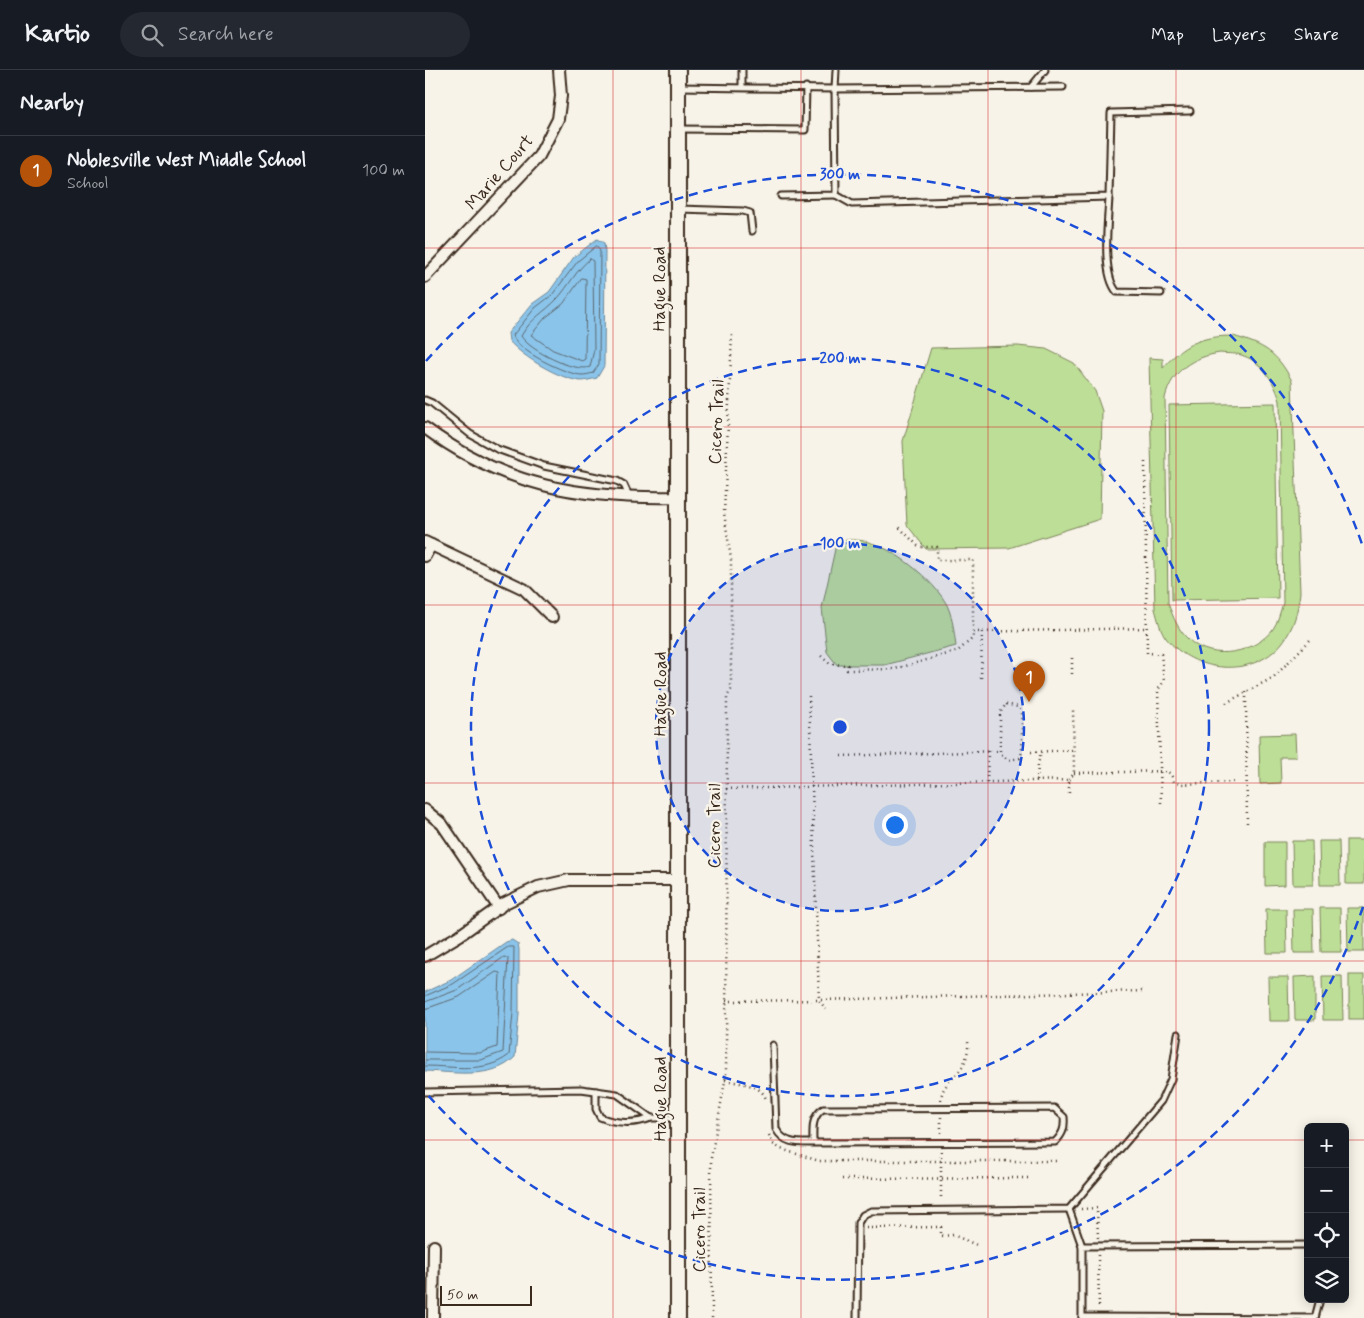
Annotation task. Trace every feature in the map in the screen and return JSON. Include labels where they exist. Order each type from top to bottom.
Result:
[{"type":"main road","name":"Hague Road","points":[[678,70],[678,1318]]},
{"type":"street","name":"Marie Court","points":[[425,277],[539,156],[558,119],[561,96],[559,70]]},
{"type":"street","points":[[425,428],[485,465],[545,486],[575,492],[629,497],[678,497]]},
{"type":"street","points":[[425,556],[428,543],[524,589],[552,617]]},
{"type":"street","points":[[425,810],[442,824],[499,908]]},
{"type":"street","points":[[425,956],[523,894],[554,883],[569,880],[679,880]]},
{"type":"street","points":[[433,1318],[429,1301],[434,1246]]},
{"type":"lane","points":[[742,70],[742,87]]},
{"type":"lane","points":[[835,70],[836,195]]},
{"type":"lane","points":[[1031,87],[1045,70]]},
{"type":"lane","points":[[678,87],[1063,87]]},
{"type":"lane","points":[[678,129],[805,130],[806,87]]},
{"type":"lane","points":[[1161,293],[1117,292],[1110,284],[1108,269],[1111,113],[1190,111]]},
{"type":"lane","points":[[781,196],[836,195],[852,204],[1109,197]]},
{"type":"lane","points":[[678,209],[743,211],[750,213],[752,231]]},
{"type":"lane","points":[[425,400],[432,403],[469,434],[497,449],[544,466],[617,481],[624,485],[629,497]]},
{"type":"lane","points":[[857,1318],[858,1223],[863,1215],[871,1211],[1069,1209],[1161,1101],[1171,1079],[1178,1034]]},
{"type":"lane","points":[[773,1045],[776,1129],[781,1138],[793,1143],[813,1143],[1055,1142],[1061,1136],[1065,1126],[1064,1117],[1054,1108],[823,1109],[816,1113],[813,1122],[813,1143]]},
{"type":"lane","points":[[425,1092],[581,1089],[617,1094],[651,1118]]},
{"type":"lane","points":[[596,1091],[596,1110],[600,1117],[611,1122],[644,1121],[651,1118],[678,1118]]},
{"type":"lane","points":[[1069,1209],[1082,1246],[1082,1318],[1315,1318],[1319,1303]]},
{"type":"lane","points":[[1082,1246],[1304,1245]]},
{"type":"path","name":"Cicero Trail","points":[[712,1318],[711,1158],[726,1076],[726,790],[727,697],[731,690],[731,559],[724,513],[732,335]]},
{"type":"path","points":[[1145,462],[1147,653],[1161,654],[1163,681],[1158,690],[1161,803]]},
{"type":"path","points":[[821,656],[830,664],[848,665],[847,670],[895,669],[958,651],[973,638],[973,560],[937,560],[937,547],[919,547],[898,526]]},
{"type":"path","points":[[973,632],[1147,628]]},
{"type":"path","points":[[981,678],[982,632]]},
{"type":"path","points":[[1227,703],[1274,677],[1311,638]]},
{"type":"path","points":[[1071,658],[1072,678]]},
{"type":"path","points":[[1246,692],[1247,826]]},
{"type":"path","points":[[809,696],[819,1000],[827,1011]]},
{"type":"path","points":[[1006,704],[1013,704],[1022,712],[1022,752],[1020,758],[1009,760],[1003,758],[1000,751],[1000,713],[1006,704]]},
{"type":"path","points":[[1069,798],[1069,780],[1074,773],[1073,707]]},
{"type":"path","points":[[1031,752],[1074,750]]},
{"type":"path","points":[[987,751],[987,782]]},
{"type":"path","points":[[841,756],[1000,751]]},
{"type":"path","points":[[1037,781],[1037,764],[1041,752]]},
{"type":"path","points":[[1074,773],[1159,771],[1171,774],[1174,782],[1180,784],[1233,782]]},
{"type":"path","points":[[726,790],[1069,780]]},
{"type":"path","points":[[726,1001],[1143,991]]},
{"type":"path","points":[[941,1100],[941,1093],[966,1064],[969,1055],[968,1040]]},
{"type":"path","points":[[941,1117],[941,1135]]},
{"type":"path","points":[[941,1151],[941,1201]]},
{"type":"path","points":[[843,1179],[1028,1178]]},
{"type":"path","points":[[1069,1209],[1097,1208],[1099,1317]]},
{"type":"path","points":[[858,1229],[941,1227],[941,1236],[953,1235],[979,1246]]},
{"type":"green space","points":[[1222,336],[1244,339],[1269,351],[1281,363],[1292,381],[1300,592],[1295,619],[1290,631],[1282,643],[1270,655],[1256,662],[1224,667],[1192,659],[1178,650],[1164,635],[1155,609],[1149,358],[1163,359],[1163,368],[1186,347],[1203,340]],"holes":[[[1220,353],[1241,355],[1257,363],[1275,387],[1280,401],[1283,603],[1275,626],[1265,637],[1245,649],[1221,653],[1199,647],[1189,640],[1179,628],[1168,603],[1165,398],[1168,388],[1185,366],[1201,358]]]},
{"type":"green space","points":[[1018,346],[1046,349],[1074,363],[1095,391],[1102,411],[1100,519],[1009,548],[926,549],[907,525],[903,441],[931,348]]},
{"type":"green space","points":[[1275,403],[1278,598],[1172,600],[1169,405]]},
{"type":"green space","points":[[837,540],[857,540],[875,544],[899,557],[922,575],[941,595],[947,605],[952,620],[956,646],[885,665],[837,665],[827,652],[822,608]]},
{"type":"green space","points":[[1295,734],[1296,757],[1280,757],[1281,783],[1260,784],[1259,735]]},
{"type":"green space","points":[[1346,840],[1364,840],[1364,884],[1346,884]]},
{"type":"green space","points":[[1292,841],[1312,841],[1313,885],[1293,885]]},
{"type":"green space","points":[[1319,841],[1339,841],[1340,885],[1320,885]]},
{"type":"green space","points":[[1265,842],[1285,842],[1285,885],[1265,886]]},
{"type":"green space","points":[[1320,908],[1340,908],[1341,952],[1321,952]]},
{"type":"green space","points":[[1347,908],[1364,908],[1364,952],[1348,952]]},
{"type":"green space","points":[[1266,909],[1286,909],[1287,953],[1267,953]]},
{"type":"green space","points":[[1293,909],[1313,909],[1314,953],[1294,953]]},
{"type":"green space","points":[[1349,975],[1364,975],[1364,1019],[1349,1019]]},
{"type":"green space","points":[[1315,976],[1315,1020],[1295,1020],[1294,977]]},
{"type":"green space","points":[[1322,976],[1342,976],[1343,1020],[1323,1020]]},
{"type":"green space","points":[[1268,977],[1288,977],[1289,1021],[1269,1021]]},
{"type":"water","points":[[597,239],[604,243],[605,251],[604,366],[597,378],[581,381],[552,372],[532,360],[509,341],[508,333],[532,304],[549,292],[574,257]]},
{"type":"water","points":[[512,940],[518,944],[519,949],[519,1014],[515,1057],[496,1069],[484,1072],[425,1071],[425,992],[451,980],[506,942]]},
{"type":"place","name":"Noblesville West Middle School","points":[[1029,702]]}]
